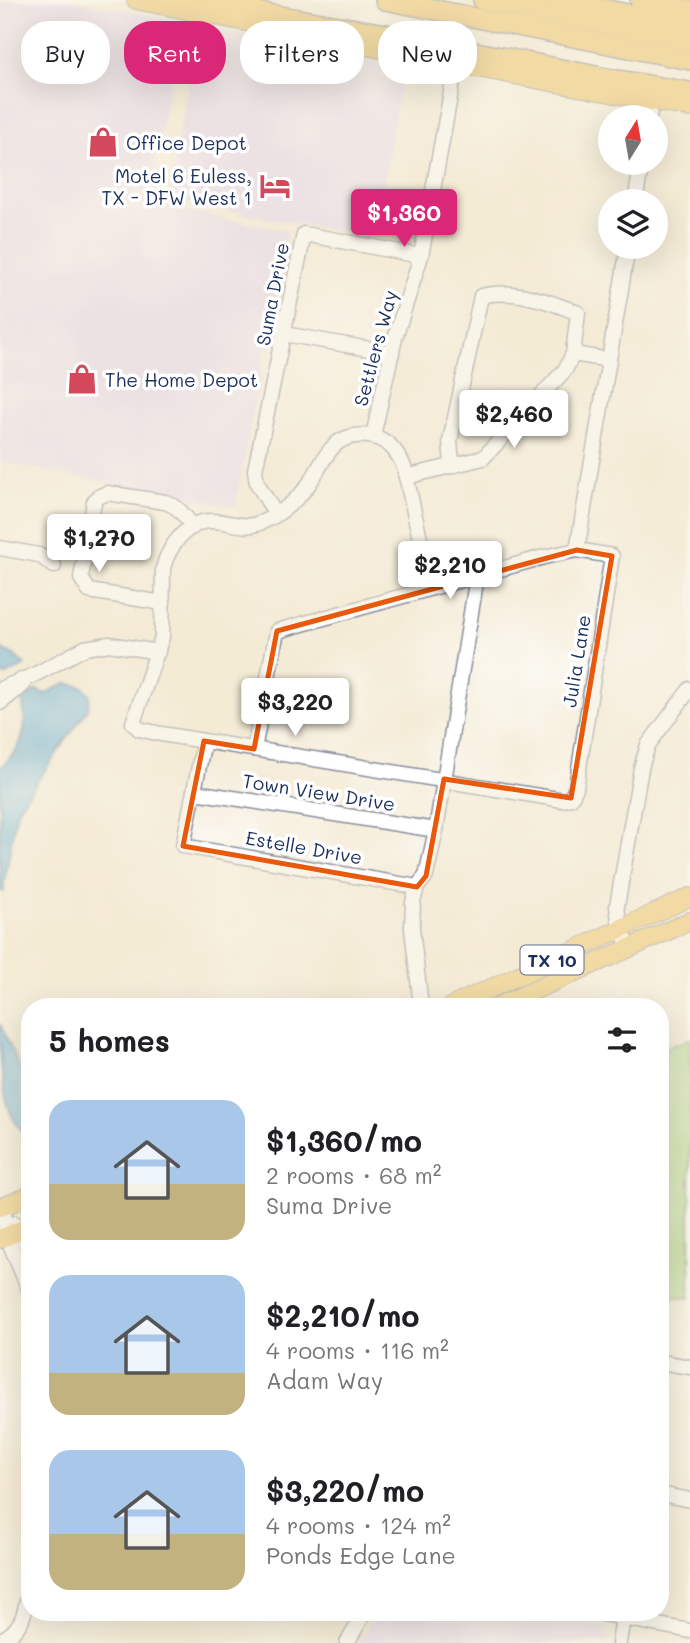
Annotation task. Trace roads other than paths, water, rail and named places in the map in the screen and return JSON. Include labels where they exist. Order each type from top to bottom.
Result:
[{"type":"highway","points":[[187,0],[386,34],[690,92]]},
{"type":"highway","points":[[385,0],[690,60]]},
{"type":"highway","points":[[483,0],[690,41]]},
{"type":"highway","points":[[556,0],[690,26]]},
{"type":"highway","points":[[640,0],[690,10]]},
{"type":"main road","points":[[136,0],[378,48]]},
{"type":"main road","points":[[477,69],[633,105]]},
{"type":"main road","points":[[668,109],[690,108]]},
{"type":"main road","name":"TX 10","points":[[470,998],[690,897]]},
{"type":"main road","name":"TX 10","points":[[517,998],[690,921]]},
{"type":"main road","points":[[1,1204],[21,1198]]},
{"type":"street","name":"Settlers Way","points":[[373,436],[391,353],[421,256],[452,84]]},
{"type":"street","name":"Suma Drive","points":[[276,514],[257,484],[255,470],[304,234],[421,256]]},
{"type":"street","points":[[254,749],[277,631],[577,550],[626,259]]},
{"type":"street","points":[[406,477],[452,466],[483,458],[565,370],[573,354],[578,313],[555,303],[495,292],[481,296],[450,441],[452,466]]},
{"type":"street","points":[[284,334],[391,353]]},
{"type":"street","points":[[573,354],[609,360]]},
{"type":"street","points":[[431,588],[406,477],[398,454],[389,443],[373,436],[350,436],[338,441],[303,493],[276,514],[254,525],[212,520],[198,523],[177,538],[163,568],[164,628],[133,723],[139,729],[204,741],[444,779]]},
{"type":"street","points":[[163,603],[89,591],[83,584],[81,578],[94,502],[107,493],[164,502],[183,514],[193,527]]},
{"type":"street","points":[[0,548],[39,555],[54,566]]},
{"type":"street","name":"Julia Lane","points":[[444,779],[563,800],[571,798],[576,788],[612,556],[577,550]]},
{"type":"street","points":[[420,998],[412,929],[413,902],[418,887],[426,876],[436,830],[477,576]]},
{"type":"street","points":[[0,689],[34,675],[85,648],[109,644],[158,652]]},
{"type":"street","points":[[0,702],[34,675]]},
{"type":"street","points":[[631,948],[621,929],[617,906],[642,768],[648,745],[690,689]]},
{"type":"street","points":[[195,792],[204,741]]},
{"type":"street","name":"Town View Drive","points":[[195,792],[436,830]]},
{"type":"street","name":"Estelle Drive","points":[[195,792],[183,846],[418,887]]},
{"type":"street","points":[[1,1204],[14,1233],[21,1259]]},
{"type":"street","points":[[669,1364],[690,1367]]},
{"type":"street","points":[[669,1496],[690,1500]]},
{"type":"street","points":[[0,1640],[14,1633],[22,1621]]},
{"type":"street","points":[[347,1643],[360,1621]]},
{"type":"street","points":[[618,1643],[623,1621]]},
{"type":"street","points":[[640,1621],[690,1630]]},
{"type":"water","points":[[0,648],[25,665],[5,676],[0,672]]},
{"type":"water","points":[[66,683],[83,687],[90,694],[88,709],[17,810],[4,892],[0,891],[0,768],[14,753],[22,737],[25,720],[22,700],[36,690],[45,694]]},
{"type":"water","points":[[0,1024],[21,1070],[21,1129],[7,1103],[0,1053]]},
{"type":"place","name":"Office Depot","points":[[103,142]]},
{"type":"place","name":"Motel 6 Euless, TX - DFW West 1","points":[[275,186]]},
{"type":"place","name":"The Home Depot","points":[[82,379]]}]
